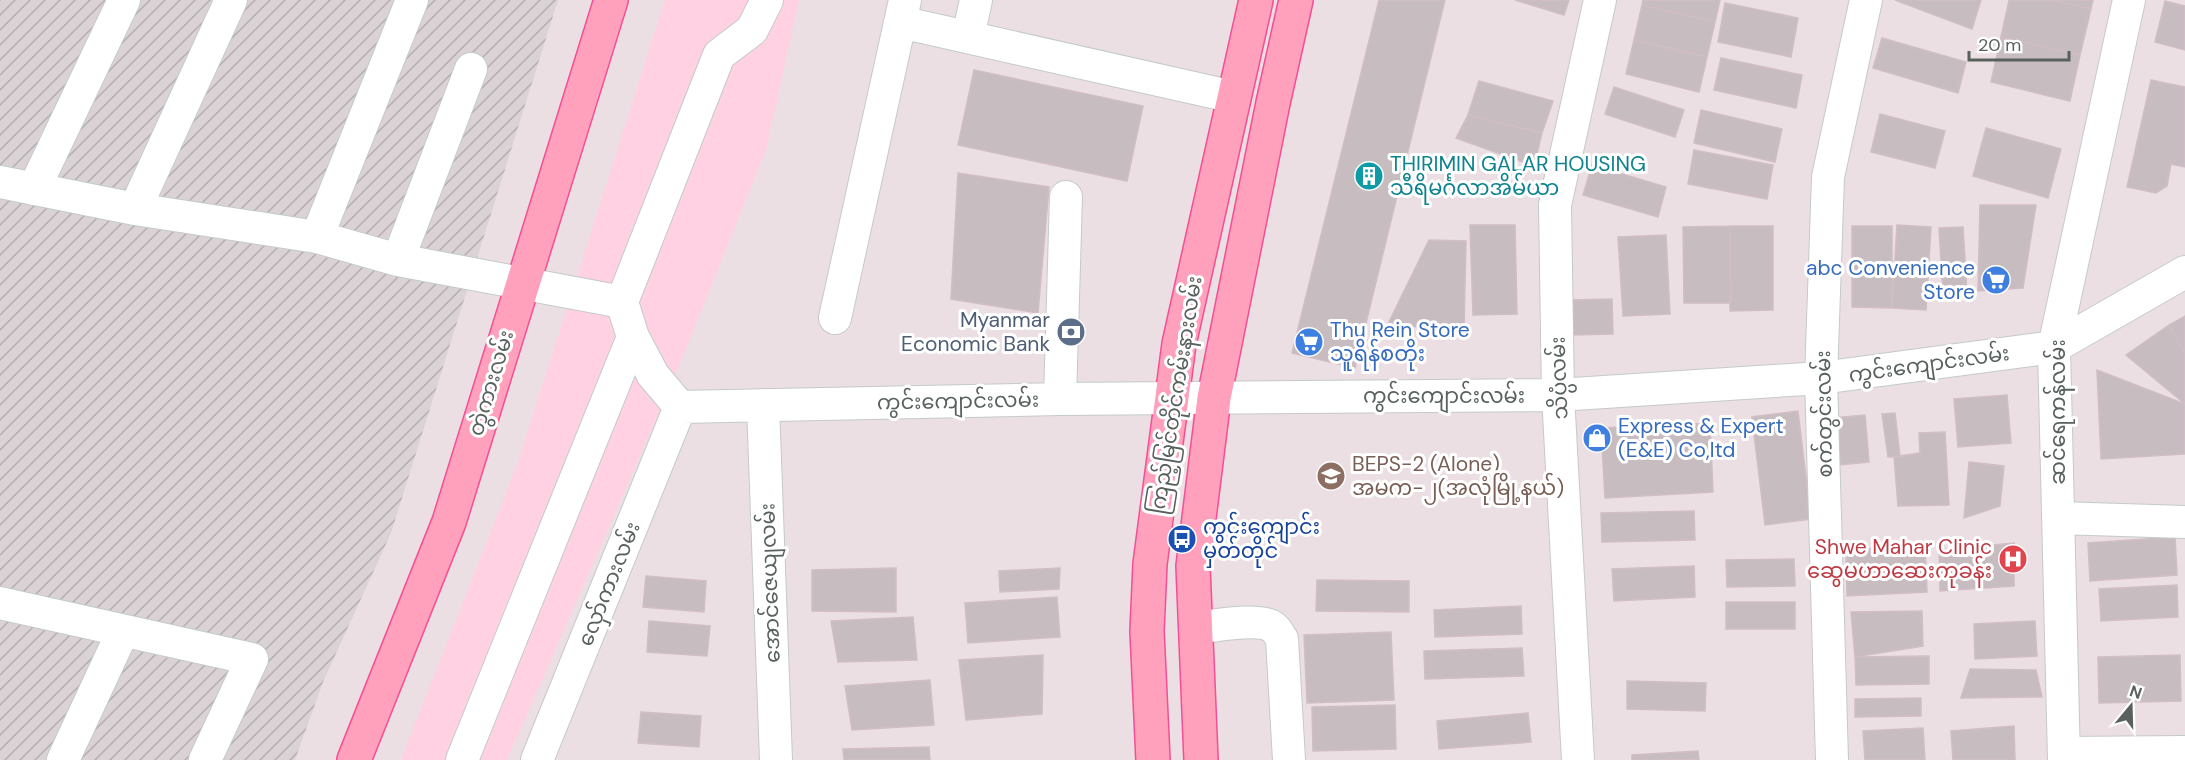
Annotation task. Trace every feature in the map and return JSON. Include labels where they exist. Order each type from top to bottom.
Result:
[{"type":"main road","name":"တွဲကားလမ်း","points":[[354,760],[449,522],[611,0]]},
{"type":"main road","name":"ကြည့်မြင်တိုင်ကမ်းနားလမ်း","points":[[1153,760],[1146,631],[1150,564],[1179,344],[1256,0]]},
{"type":"main road","name":"ကြည့်မြင်တိုင်ကမ်းနားလမ်း","points":[[1201,760],[1193,566],[1214,398],[1272,103],[1296,0]]},
{"type":"street","points":[[34,189],[124,0]]},
{"type":"street","points":[[135,209],[231,0]]},
{"type":"street","points":[[317,237],[412,0]]},
{"type":"street","points":[[680,407],[653,375],[633,337],[622,302],[719,55],[752,30],[767,0]]},
{"type":"street","points":[[968,37],[976,0]]},
{"type":"street","name":"သိပ္ပံလမ်း","points":[[1578,760],[1558,395],[1555,205],[1600,0]]},
{"type":"street","name":"စက်တွင်းလမ်း","points":[[1832,760],[1821,378],[1828,177],[1866,0]]},
{"type":"street","name":"ဆင်ရေကန်လမ်း","points":[[2064,756],[2054,347],[2129,0]]},
{"type":"street","points":[[835,318],[902,11],[968,37],[1234,97]]},
{"type":"street","points":[[398,260],[471,69]]},
{"type":"street","points":[[0,182],[135,209],[317,237],[398,260],[622,302]]},
{"type":"street","points":[[1060,399],[1066,197]]},
{"type":"street","name":"ကွင်းကျောင်းလမ်း","points":[[680,407],[1060,399],[1558,395],[1821,378],[2054,347],[2185,272]]},
{"type":"street","points":[[462,760],[633,337]]},
{"type":"street","name":"အောင်ဇေယျလမ်း","points":[[763,405],[776,760]]},
{"type":"street","name":"လှော်ကားလမ်း","points":[[537,760],[680,407]]},
{"type":"street","points":[[2059,518],[2185,522]]},
{"type":"street","points":[[0,603],[252,659],[205,760]]},
{"type":"street","points":[[1195,628],[1257,622],[1272,626],[1278,632],[1282,639],[1289,760]]},
{"type":"street","points":[[63,760],[123,631]]},
{"type":"street","points":[[2064,756],[2185,752]]},
{"type":"shaded area","points":[[0,0],[558,0],[391,533],[323,682],[295,760],[0,760]]},
{"type":"shaded area","points":[[665,0],[799,0],[766,150],[674,378],[507,760],[401,760],[517,465]]},
{"type":"building","name":"THIRIMIN GALAR HOUSING သီရိမင်္ဂလာအိမ်ယာ","points":[[1379,0],[1445,0],[1355,368],[1292,353]]},
{"type":"building","points":[[1515,0],[1569,0],[1564,15]]},
{"type":"building","points":[[1643,0],[1720,0],[1715,22],[1642,5]]},
{"type":"building","points":[[1895,0],[1981,0],[1972,29]]},
{"type":"building","points":[[2009,0],[2051,0],[2091,9],[2080,55],[2001,37]]},
{"type":"building","points":[[2051,0],[2093,0],[2091,9]]},
{"type":"building","points":[[2165,1],[2185,6],[2185,50],[2155,42]]},
{"type":"building","points":[[1725,3],[1798,18],[1791,57],[1718,42]]},
{"type":"building","points":[[1642,5],[1715,22],[1707,57],[1634,40]]},
{"type":"building","points":[[2001,37],[2080,55],[2070,101],[1991,82]]},
{"type":"building","points":[[1882,38],[1966,62],[1958,93],[1873,68]]},
{"type":"building","points":[[1634,40],[1707,57],[1699,92],[1626,74]]},
{"type":"building","points":[[1721,58],[1802,75],[1796,108],[1714,90]]},
{"type":"building","points":[[974,70],[1143,106],[1127,181],[958,145]]},
{"type":"building","points":[[2151,80],[2185,87],[2185,167],[2171,164],[2167,186],[2156,193],[2127,187]]},
{"type":"building","points":[[1479,81],[1553,101],[1542,133],[1468,115]]},
{"type":"building","points":[[1614,87],[1684,110],[1675,137],[1605,114]]},
{"type":"building","points":[[1701,110],[1782,129],[1775,162],[1694,143]]},
{"type":"building","points":[[1880,114],[1945,131],[1935,168],[1871,152]]},
{"type":"building","points":[[1468,115],[1542,133],[1534,166],[1456,138]]},
{"type":"building","points":[[1986,128],[2061,149],[2048,198],[1973,176]]},
{"type":"building","points":[[1694,150],[1773,165],[1767,199],[1688,184]]},
{"type":"building","points":[[1592,165],[1666,187],[1658,217],[1583,195]]},
{"type":"building","points":[[958,173],[1049,187],[1038,313],[951,299]]},
{"type":"building","points":[[1980,205],[2036,205],[2023,288],[1978,291]]},
{"type":"building","points":[[1470,225],[1515,225],[1517,314],[1473,315]]},
{"type":"building","points":[[1897,225],[1931,227],[1926,310],[1892,308]]},
{"type":"building","points":[[1730,226],[1773,226],[1773,310],[1730,311]]},
{"type":"building","points":[[1730,226],[1731,303],[1684,303],[1683,227]]},
{"type":"building","points":[[1852,226],[1892,226],[1892,308],[1852,307]]},
{"type":"building","points":[[1963,227],[1967,293],[1943,295],[1939,228]]},
{"type":"building","points":[[1666,235],[1670,314],[1623,316],[1618,237]]},
{"type":"building","points":[[1429,240],[1466,241],[1464,328],[1387,326]]},
{"type":"building","points":[[1612,299],[1613,334],[1572,335],[1571,300]]},
{"type":"building","points":[[2185,316],[2185,355],[2169,325]]},
{"type":"building","points":[[2169,325],[2185,355],[2185,404],[2126,355]]},
{"type":"building","points":[[2097,370],[2185,404],[2185,454],[2101,459]]},
{"type":"building","points":[[2007,395],[2011,443],[1958,447],[1954,399]]},
{"type":"building","points":[[1798,411],[1811,519],[1765,525],[1752,417]]},
{"type":"building","points":[[1895,413],[1900,456],[1888,457],[1882,414]]},
{"type":"building","points":[[1865,415],[1869,462],[1838,465],[1833,418]]},
{"type":"building","points":[[1710,423],[1713,492],[1605,498],[1601,428]]},
{"type":"building","points":[[1945,432],[1949,505],[1898,506],[1894,457],[1920,453],[1919,433]]},
{"type":"building","points":[[1969,462],[2004,466],[2000,506],[1964,518]]},
{"type":"building","points":[[1694,511],[1695,540],[1602,542],[1601,513]]},
{"type":"building","points":[[2175,537],[2177,575],[2090,581],[2088,543]]},
{"type":"building","points":[[2014,543],[2014,586],[1940,591],[1939,550]]},
{"type":"building","points":[[1925,546],[1927,592],[1847,596],[1846,550]]},
{"type":"building","points":[[1794,559],[1795,586],[1727,587],[1726,560]]},
{"type":"building","points":[[1694,566],[1695,597],[1614,601],[1612,569]]},
{"type":"building","points":[[896,568],[896,612],[812,611],[812,570]]},
{"type":"building","points":[[1060,568],[1059,589],[1000,592],[999,571]]},
{"type":"building","points":[[646,576],[706,581],[704,612],[643,607]]},
{"type":"building","points":[[1317,580],[1409,581],[1409,612],[1316,611]]},
{"type":"building","points":[[2177,585],[2178,617],[2101,621],[2099,589]]},
{"type":"building","points":[[1057,597],[1060,637],[968,643],[965,603]]},
{"type":"building","points":[[1726,602],[1795,602],[1795,629],[1726,629]]},
{"type":"building","points":[[1521,606],[1522,634],[1435,637],[1434,610]]},
{"type":"building","points":[[1922,611],[1923,646],[1855,657],[1851,612]]},
{"type":"building","points":[[913,617],[917,660],[838,662],[831,621]]},
{"type":"building","points":[[649,621],[710,626],[707,656],[647,652]]},
{"type":"building","points":[[2035,621],[2037,656],[1975,659],[1974,624]]},
{"type":"building","points":[[1391,632],[1394,700],[1307,703],[1304,635]]},
{"type":"building","points":[[1522,648],[1524,676],[1425,679],[1424,651]]},
{"type":"building","points":[[1043,655],[1042,714],[966,720],[959,660]]},
{"type":"building","points":[[2180,655],[2181,701],[2099,703],[2098,657]]},
{"type":"building","points":[[1929,656],[1929,684],[1856,685],[1855,657]]},
{"type":"building","points":[[1970,669],[2036,670],[2042,697],[1961,698]]},
{"type":"building","points":[[930,680],[934,725],[852,730],[845,686]]},
{"type":"building","points":[[1627,681],[1706,683],[1705,711],[1627,709]]},
{"type":"building","points":[[1921,698],[1921,716],[1855,717],[1855,699]]},
{"type":"building","points":[[1395,705],[1396,749],[1313,751],[1312,707]]},
{"type":"building","points":[[641,712],[701,716],[699,747],[638,743]]},
{"type":"building","points":[[1528,713],[1531,742],[1439,749],[1437,721]]},
{"type":"building","points":[[2014,726],[2015,760],[1953,760],[1951,731]]},
{"type":"building","points":[[1923,728],[1925,760],[1865,760],[1863,731]]},
{"type":"building","points":[[929,747],[930,760],[844,760],[843,749]]},
{"type":"building","points":[[1698,751],[1699,760],[1632,760],[1632,755]]},
{"type":"place","name":"THIRIMIN GALAR HOUSING သီရိမင်္ဂလာအိမ်ယာ","points":[[1369,176]]},
{"type":"place","name":"abc Convenience Store","points":[[1996,280]]},
{"type":"place","name":"Myanmar Economic Bank","points":[[1071,332]]},
{"type":"place","name":"Thu Rein Store သူရိန်စတိုး","points":[[1309,342]]},
{"type":"place","name":"Express & Expert (E&E) Co,ltd","points":[[1597,438]]},
{"type":"place","name":"BEPS-2 (Alone) အမက-၂(အလုံမြို့နယ်)","points":[[1331,476]]},
{"type":"place","name":"ကွင်းကျောင်း မှတ်တိုင်","points":[[1182,539]]},
{"type":"place","name":"Shwe Mahar Clinic ဆွေမဟာဆေးကုခန်း","points":[[2013,559]]}]
